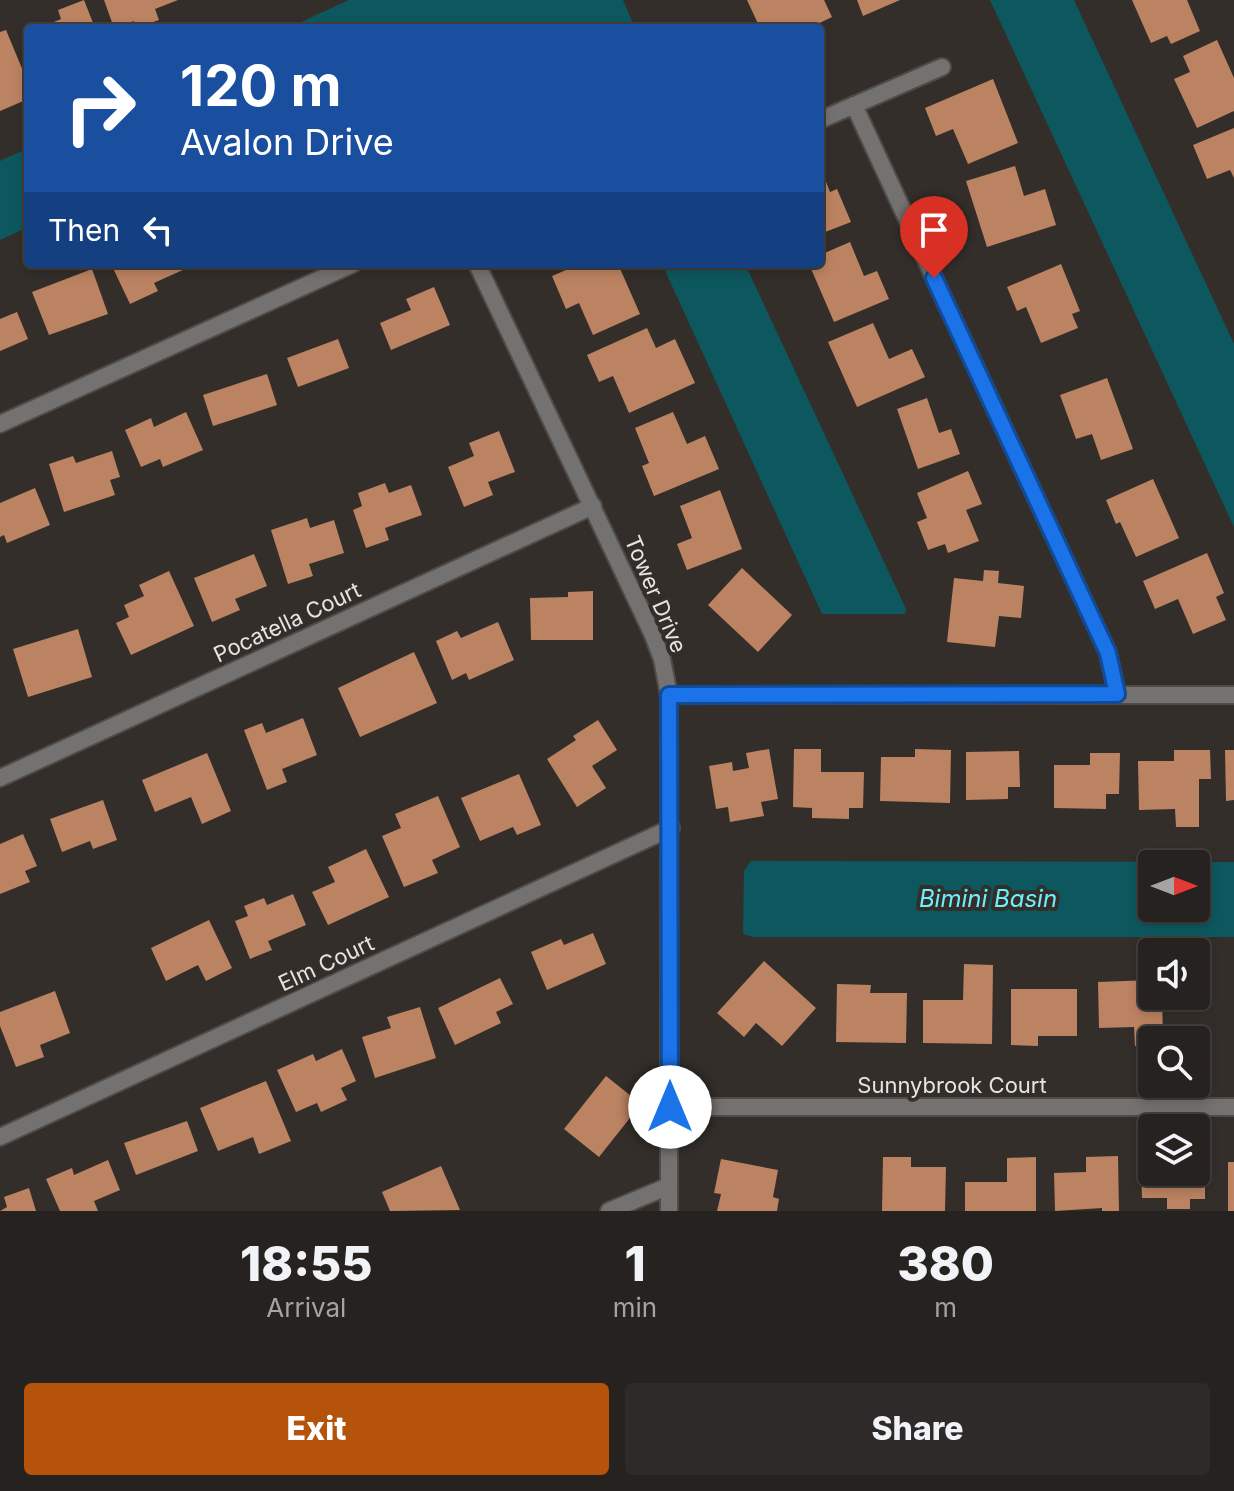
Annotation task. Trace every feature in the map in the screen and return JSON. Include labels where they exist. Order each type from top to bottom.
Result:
[{"type":"street","points":[[824,118],[942,67]]},
{"type":"street","points":[[854,105],[1108,653],[1117,694]]},
{"type":"street","points":[[0,424],[344,268]]},
{"type":"street","name":"Tower Drive","points":[[479,268],[662,659],[669,695],[671,828],[669,1211]]},
{"type":"street","name":"Pocatella Court","points":[[0,778],[593,506]]},
{"type":"street","points":[[669,695],[1234,695]]},
{"type":"street","name":"Elm Court","points":[[0,1137],[671,828]]},
{"type":"street","name":"Sunnybrook Court","points":[[670,1107],[1234,1107]]},
{"type":"street","points":[[609,1211],[669,1186]]},
{"type":"water","points":[[349,0],[623,0],[633,24],[297,24]]},
{"type":"water","points":[[990,0],[1074,0],[1234,344],[1234,527]]},
{"type":"water","points":[[24,150],[24,229],[0,240],[0,161]]},
{"type":"water","points":[[664,268],[747,268],[906,609],[905,614],[822,614]]},
{"type":"water","name":"Bimini Basin","points":[[751,861],[1138,862],[1138,922],[1210,922],[1210,862],[1234,862],[1234,937],[753,937],[743,934],[744,871]]},
{"type":"building","points":[[84,0],[93,24],[49,24],[61,19],[58,10]]},
{"type":"building","points":[[104,0],[178,0],[155,9],[159,20],[148,24],[135,24],[134,21],[113,24]]},
{"type":"building","points":[[747,0],[824,0],[832,17],[817,24],[758,24]]},
{"type":"building","points":[[857,0],[900,0],[863,16]]},
{"type":"building","points":[[1132,0],[1187,0],[1200,31],[1171,44],[1167,36],[1151,43]]},
{"type":"building","points":[[6,30],[24,73],[24,101],[0,111],[0,32]]},
{"type":"building","points":[[1217,40],[1234,78],[1234,111],[1197,128],[1174,79],[1190,72],[1183,56]]},
{"type":"building","points":[[993,79],[1018,143],[968,164],[953,129],[936,136],[925,108]]},
{"type":"building","points":[[1234,128],[1234,178],[1230,170],[1207,179],[1193,145]]},
{"type":"building","points":[[1015,166],[1024,196],[1045,189],[1056,225],[987,247],[966,181]]},
{"type":"building","points":[[824,176],[830,192],[837,189],[851,222],[824,232]]},
{"type":"building","points":[[850,242],[864,276],[877,271],[889,299],[834,322],[811,268],[824,268],[824,253]]},
{"type":"building","points":[[1061,264],[1080,311],[1072,314],[1078,328],[1041,343],[1026,307],[1017,311],[1007,287]]},
{"type":"building","points":[[113,268],[185,268],[154,283],[158,291],[130,304]]},
{"type":"building","points":[[571,268],[620,268],[640,314],[593,335],[579,303],[566,309],[552,276]]},
{"type":"building","points":[[92,269],[108,314],[49,335],[32,292]]},
{"type":"building","points":[[434,287],[450,325],[391,350],[380,323],[411,310],[406,299]]},
{"type":"building","points":[[17,312],[28,339],[0,351],[0,319]]},
{"type":"building","points":[[873,323],[889,359],[912,349],[925,377],[857,407],[828,342]]},
{"type":"building","points":[[647,328],[656,348],[675,339],[695,383],[629,413],[613,376],[599,382],[587,355]]},
{"type":"building","points":[[338,339],[349,368],[298,387],[287,358]]},
{"type":"building","points":[[267,374],[277,405],[213,426],[203,395]]},
{"type":"building","points":[[1107,378],[1133,449],[1101,460],[1092,434],[1076,439],[1060,395]]},
{"type":"building","points":[[927,398],[939,433],[951,429],[960,454],[918,469],[897,409]]},
{"type":"building","points":[[186,412],[203,450],[163,467],[160,459],[141,467],[125,430],[151,418],[154,427]]},
{"type":"building","points":[[673,412],[687,444],[705,436],[719,469],[654,496],[642,466],[649,463],[635,428]]},
{"type":"building","points":[[499,431],[515,472],[488,482],[493,495],[464,507],[448,467],[474,456],[469,443]]},
{"type":"building","points":[[112,451],[120,477],[110,480],[115,495],[64,512],[49,464],[73,456],[76,463]]},
{"type":"building","points":[[968,471],[982,504],[966,510],[979,541],[948,553],[945,544],[928,550],[917,522],[927,518],[917,493]]},
{"type":"building","points":[[1153,479],[1179,538],[1136,557],[1106,500]]},
{"type":"building","points":[[385,483],[389,493],[411,485],[422,515],[385,528],[389,540],[366,548],[353,510],[362,506],[358,493]]},
{"type":"building","points":[[35,488],[50,525],[7,543],[4,535],[0,537],[0,503]]},
{"type":"building","points":[[720,490],[742,549],[687,570],[677,544],[692,538],[680,506]]},
{"type":"building","points":[[307,518],[310,528],[334,520],[344,553],[309,564],[313,576],[288,584],[271,530]]},
{"type":"building","points":[[1207,553],[1224,593],[1216,597],[1226,620],[1193,634],[1178,599],[1155,609],[1143,581]]},
{"type":"building","points":[[254,554],[267,586],[235,599],[240,610],[212,622],[194,578]]},
{"type":"building","points":[[742,568],[792,615],[758,652],[708,605]]},
{"type":"building","points":[[984,570],[999,571],[998,583],[1024,586],[1021,618],[999,616],[995,647],[947,642],[954,578],[983,581]]},
{"type":"building","points":[[169,571],[194,626],[131,655],[116,623],[129,617],[124,605],[144,596],[139,585]]},
{"type":"building","points":[[593,591],[593,640],[531,640],[530,598],[568,597],[568,592]]},
{"type":"building","points":[[498,622],[514,660],[469,680],[466,673],[452,680],[436,641],[457,631],[461,638]]},
{"type":"building","points":[[78,629],[92,677],[28,697],[13,649]]},
{"type":"building","points":[[414,652],[437,703],[360,737],[338,688]]},
{"type":"building","points":[[303,718],[317,755],[282,769],[287,782],[267,790],[244,730],[262,723],[266,733]]},
{"type":"building","points":[[598,720],[617,750],[592,766],[606,788],[577,807],[547,759],[576,740],[573,736]]},
{"type":"building","points":[[769,749],[778,799],[761,802],[764,816],[730,822],[728,807],[716,809],[709,766],[732,762],[733,771],[749,768],[746,753]]},
{"type":"building","points":[[794,749],[821,749],[821,772],[864,772],[863,808],[849,808],[849,819],[812,818],[812,808],[793,807]]},
{"type":"building","points":[[915,749],[951,750],[950,803],[880,801],[881,757],[915,757]]},
{"type":"building","points":[[1174,750],[1210,750],[1211,779],[1199,779],[1199,827],[1176,827],[1175,809],[1139,810],[1138,761],[1174,761]]},
{"type":"building","points":[[1225,750],[1234,750],[1234,800],[1226,801]]},
{"type":"building","points":[[1019,751],[1020,787],[1008,787],[1008,799],[966,800],[966,752]]},
{"type":"building","points":[[207,753],[231,811],[202,824],[191,797],[155,812],[142,780]]},
{"type":"building","points":[[1090,753],[1120,753],[1119,794],[1106,794],[1106,809],[1054,808],[1054,765],[1090,765]]},
{"type":"building","points":[[519,774],[541,825],[517,835],[513,827],[480,841],[461,798]]},
{"type":"building","points":[[438,796],[460,847],[432,860],[438,873],[404,887],[382,836],[401,828],[395,814]]},
{"type":"building","points":[[103,800],[117,840],[93,849],[90,841],[62,852],[50,819]]},
{"type":"building","points":[[23,834],[37,866],[25,871],[30,882],[0,894],[0,844]]},
{"type":"building","points":[[366,849],[389,897],[328,925],[312,892],[335,882],[328,867]]},
{"type":"building","points":[[293,894],[306,925],[268,941],[272,950],[250,959],[235,921],[248,916],[244,906],[264,898],[267,905]]},
{"type":"building","points":[[209,920],[232,968],[206,981],[198,965],[166,981],[151,948]]},
{"type":"building","points":[[593,933],[606,964],[547,990],[531,952],[561,939],[564,945]]},
{"type":"building","points":[[764,961],[816,1008],[782,1046],[756,1023],[744,1037],[717,1013]]},
{"type":"building","points":[[964,964],[993,965],[992,1044],[923,1043],[923,1000],[963,1000]]},
{"type":"building","points":[[500,978],[513,1004],[496,1012],[501,1023],[455,1045],[438,1008]]},
{"type":"building","points":[[1138,981],[1138,1010],[1162,1010],[1163,1026],[1138,1026],[1138,1046],[1135,1046],[1134,1027],[1099,1028],[1098,982]]},
{"type":"building","points":[[837,984],[871,985],[870,993],[907,993],[906,1043],[836,1042]]},
{"type":"building","points":[[1011,989],[1077,989],[1077,1036],[1038,1036],[1038,1046],[1011,1045]]},
{"type":"building","points":[[55,991],[70,1033],[40,1045],[44,1057],[16,1067],[0,1026],[0,1012]]},
{"type":"building","points":[[420,1007],[436,1058],[375,1078],[362,1037],[391,1028],[387,1017]]},
{"type":"building","points":[[342,1049],[356,1081],[341,1088],[347,1100],[321,1112],[317,1103],[296,1112],[277,1070],[313,1054],[316,1061]]},
{"type":"building","points":[[606,1076],[641,1104],[599,1157],[564,1129]]},
{"type":"building","points":[[266,1081],[291,1141],[259,1154],[253,1137],[218,1151],[200,1108]]},
{"type":"building","points":[[187,1121],[198,1151],[136,1175],[124,1143]]},
{"type":"building","points":[[1118,1156],[1119,1211],[1102,1211],[1102,1208],[1055,1211],[1054,1173],[1086,1172],[1086,1157]]},
{"type":"building","points":[[883,1157],[911,1157],[911,1167],[946,1167],[945,1211],[882,1211]]},
{"type":"building","points":[[1036,1157],[1036,1211],[965,1211],[965,1182],[1007,1182],[1007,1158]]},
{"type":"building","points":[[721,1159],[778,1170],[773,1197],[779,1199],[777,1211],[717,1211],[721,1194],[714,1193]]},
{"type":"building","points":[[108,1160],[120,1190],[94,1201],[98,1211],[60,1211],[46,1179],[72,1168],[74,1175]]},
{"type":"building","points":[[1228,1162],[1234,1162],[1234,1211],[1228,1211]]},
{"type":"building","points":[[441,1166],[460,1210],[390,1211],[382,1192]]},
{"type":"building","points":[[1142,1186],[1205,1186],[1205,1199],[1190,1199],[1190,1209],[1167,1209],[1167,1198],[1142,1198]]},
{"type":"building","points":[[29,1188],[36,1211],[0,1211],[7,1207],[4,1197]]},
{"type":"route","points":[[670,1107],[669,695],[1117,694],[1108,653],[934,278]]}]
